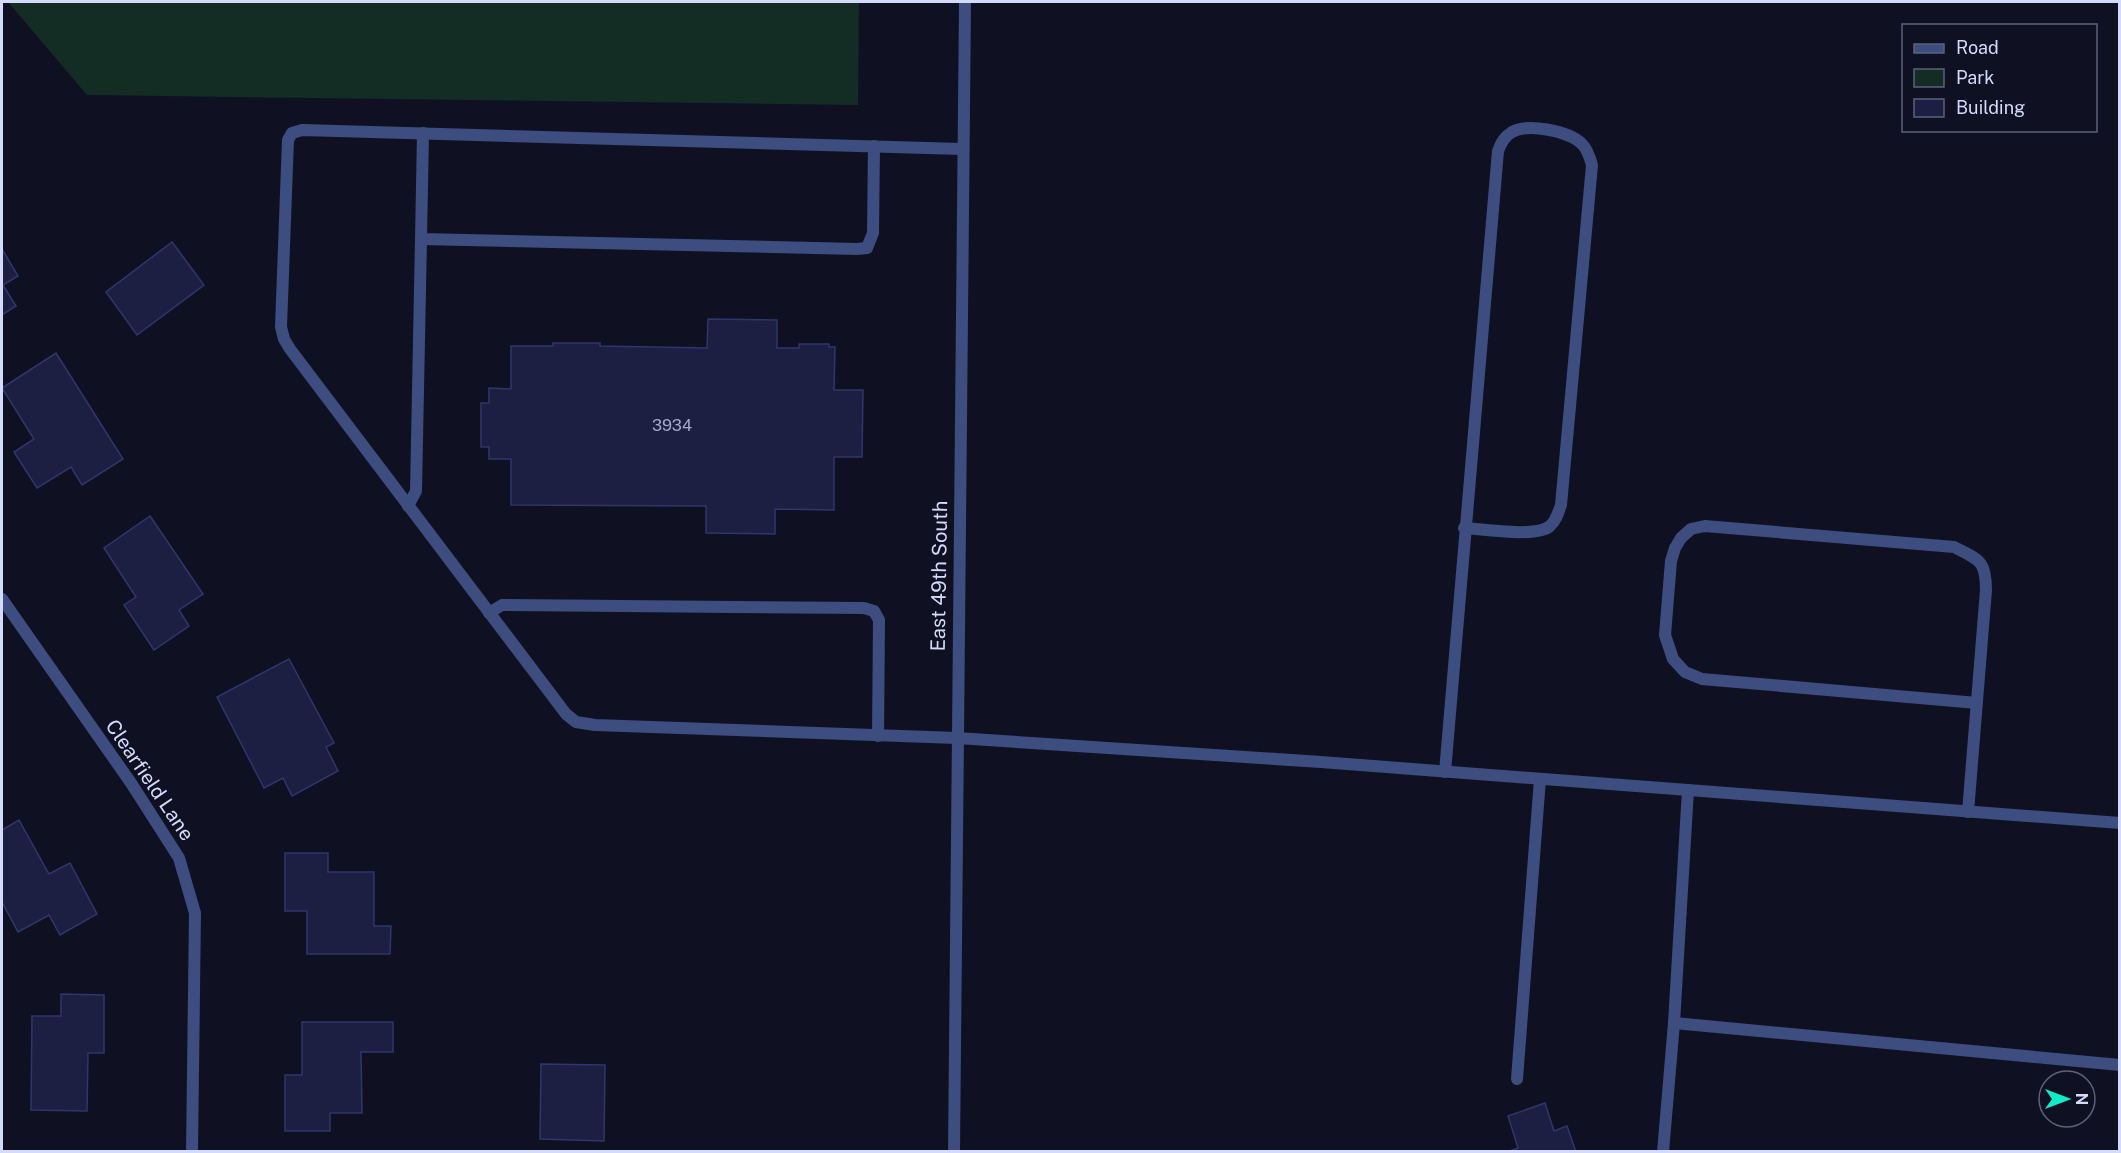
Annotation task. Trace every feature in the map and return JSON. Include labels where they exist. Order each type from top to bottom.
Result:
[{"type":"street","name":"East 49th South","points":[[954,1152],[965,2]]},
{"type":"street","points":[[1445,772],[1464,528],[1498,151],[1502,140],[1522,128],[1564,132],[1584,145],[1592,165],[1561,505],[1557,517],[1550,527],[1543,531],[1521,532],[1464,528]]},
{"type":"street","points":[[962,149],[302,130],[292,133],[288,140],[281,327],[284,339],[566,714],[576,722],[595,725],[957,738],[2120,823]]},
{"type":"street","points":[[408,506],[416,491],[423,133]]},
{"type":"street","points":[[421,239],[867,248],[873,233],[874,146]]},
{"type":"street","points":[[1968,812],[1977,703],[1986,590],[1986,571],[1979,560],[1954,547],[1705,526],[1691,529],[1681,538],[1675,548],[1671,561],[1665,635],[1673,659],[1685,672],[1702,679],[1977,703]]},
{"type":"street","name":"Clearfield Lane","points":[[2,599],[131,783],[178,858],[195,913],[192,1152]]},
{"type":"street","points":[[489,613],[502,605],[864,608],[874,611],[879,620],[878,736]]},
{"type":"street","points":[[1517,1079],[1540,779]]},
{"type":"street","points":[[1663,1152],[1674,1023],[1688,790]]},
{"type":"street","points":[[1674,1023],[2120,1065]]},
{"type":"green space","points":[[8,2],[859,2],[858,105],[87,95]]},
{"type":"building","points":[[172,242],[204,285],[137,335],[106,292]]},
{"type":"building","points":[[2,249],[18,276],[3,285],[16,306],[2,315]]},
{"type":"building","points":[[708,319],[777,320],[777,348],[799,348],[799,344],[829,344],[829,347],[835,347],[834,390],[863,390],[862,457],[834,457],[834,510],[775,509],[775,534],[706,533],[706,506],[511,505],[511,459],[489,459],[489,447],[481,447],[481,403],[489,403],[489,388],[511,389],[511,346],[600,343],[600,346],[707,348]]},
{"type":"building","points":[[56,353],[123,459],[82,485],[71,467],[37,488],[14,452],[34,439],[2,388]]},
{"type":"building","points":[[150,516],[203,594],[179,610],[189,626],[154,650],[124,605],[136,597],[104,548]]},
{"type":"building","points":[[289,659],[334,743],[326,747],[338,771],[292,796],[283,778],[264,788],[217,697]]},
{"type":"building","points":[[19,820],[49,874],[70,863],[97,914],[60,935],[49,915],[18,932],[2,902],[2,830]]},
{"type":"building","points":[[285,853],[328,853],[328,872],[374,872],[374,926],[391,926],[390,954],[307,954],[307,911],[285,911]]},
{"type":"building","points":[[61,994],[104,995],[104,1053],[88,1053],[87,1111],[31,1110],[32,1016],[61,1016]]},
{"type":"building","points":[[302,1022],[393,1022],[393,1052],[361,1052],[362,1113],[330,1113],[330,1131],[285,1131],[285,1075],[302,1075]]},
{"type":"building","points":[[541,1064],[605,1065],[604,1141],[540,1139]]},
{"type":"building","points":[[1545,1103],[1554,1131],[1567,1126],[1576,1152],[1507,1152],[1518,1148],[1508,1116]]}]
